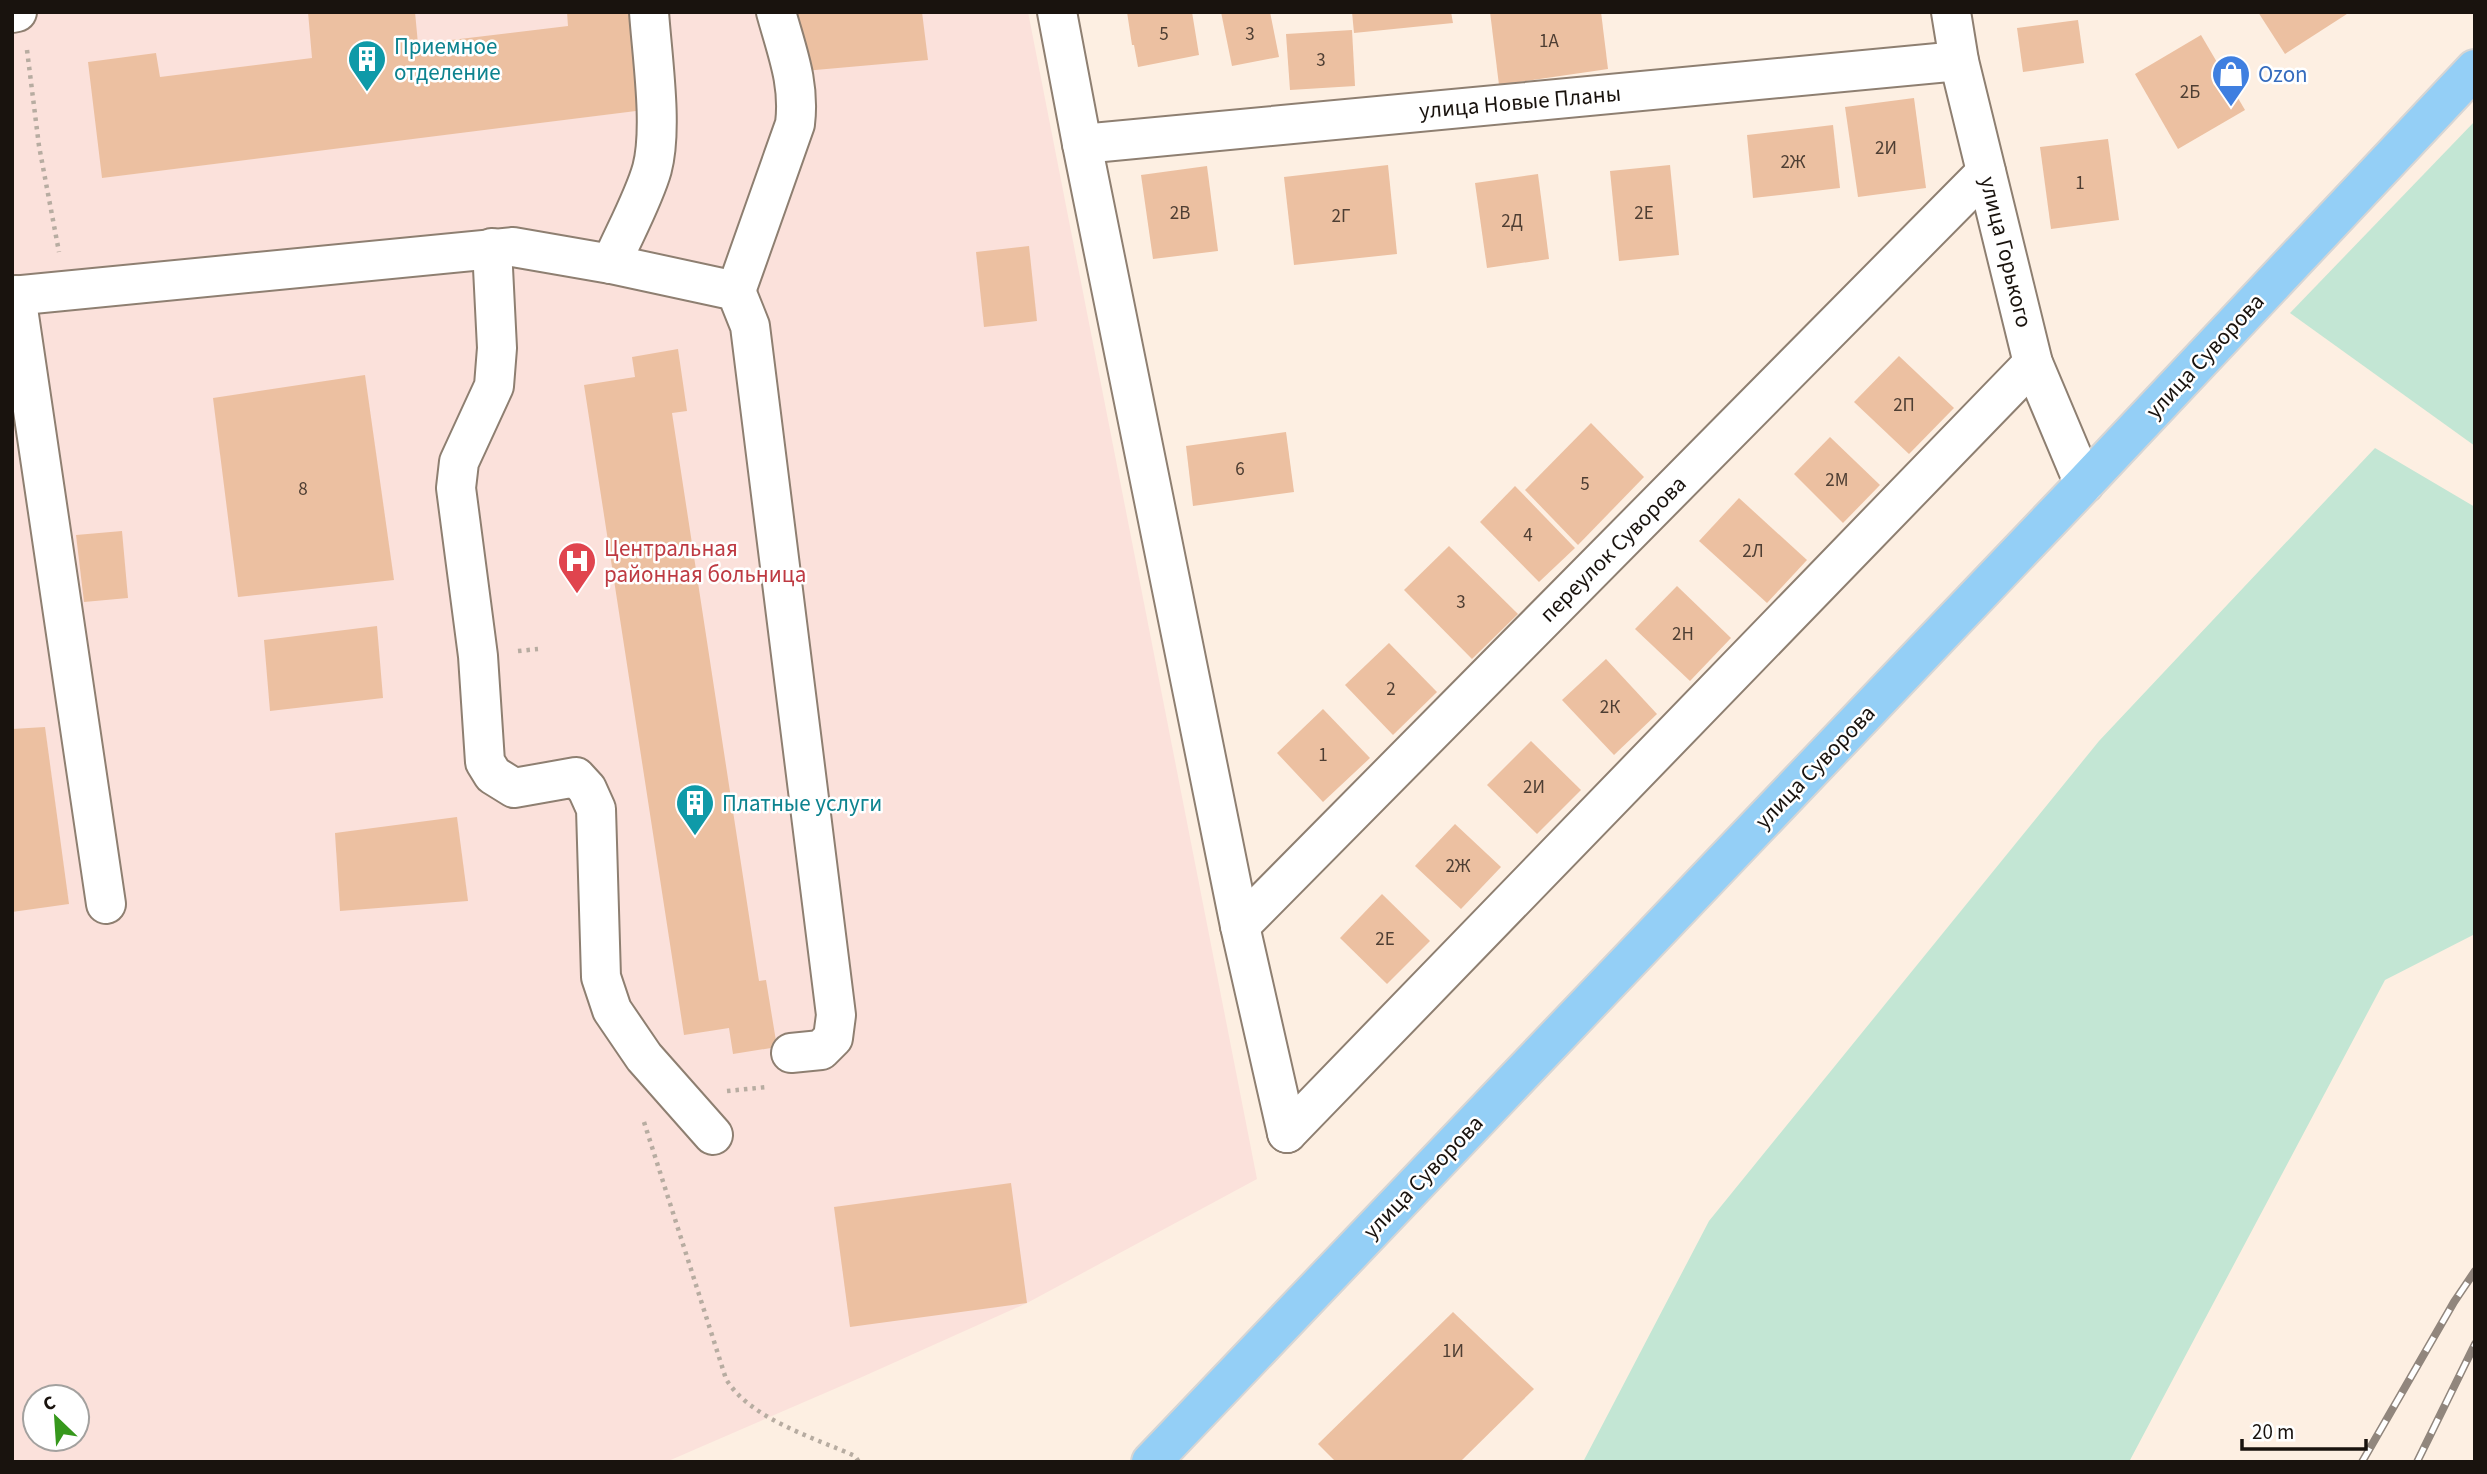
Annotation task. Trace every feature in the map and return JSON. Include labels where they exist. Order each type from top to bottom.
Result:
[{"type":"main road","name":"улица Суворова","points":[[1152,1462],[2084,484],[2475,69]]},
{"type":"street","points":[[611,264],[652,171],[656,151],[649,12]]},
{"type":"street","points":[[776,12],[796,85],[795,124],[736,291],[750,326],[836,1014],[833,1038],[806,1051]]},
{"type":"street","points":[[1057,12],[1240,926],[1287,1133],[2033,363]]},
{"type":"street","name":"улица Горького","points":[[1951,12],[1959,61],[2033,363],[2084,484]]},
{"type":"street","name":"улица Новые Планы","points":[[1082,144],[1959,61]]},
{"type":"street","name":"переулок Суворова","points":[[1240,926],[1986,172]]},
{"type":"street","points":[[106,904],[14,295],[513,247],[611,264],[736,291]]},
{"type":"street","points":[[492,248],[497,348],[494,386],[459,462],[456,488],[478,656],[485,762],[493,775],[514,788],[576,777],[587,789],[596,809],[601,977],[612,1010],[644,1057],[713,1135]]},
{"type":"path","points":[[18,21],[66,291]]},
{"type":"path","points":[[678,1097],[779,1085],[806,1051]]},
{"type":"path","points":[[642,1115],[726,1379],[734,1392],[773,1420],[855,1457],[859,1462]]},
{"type":"shaded area","name":"Центральная районная больница","points":[[12,12],[1028,12],[1257,1179],[1027,1303],[666,1462],[12,1462]]},
{"type":"green space","points":[[2475,121],[2475,446],[2290,313]]},
{"type":"green space","points":[[2375,448],[2475,507],[2475,934],[2385,980],[2129,1462],[1583,1462],[1709,1221],[2099,741]]},
{"type":"building","name":"Приемное отделение","points":[[308,12],[415,12],[418,44],[568,26],[567,12],[634,12],[644,110],[102,178],[88,62],[156,53],[160,77],[312,58]]},
{"type":"building","points":[[797,12],[922,12],[928,60],[804,71]]},
{"type":"building","points":[[1127,12],[1192,12],[1199,55],[1138,67]]},
{"type":"building","points":[[1221,12],[1270,12],[1279,57],[1232,66]]},
{"type":"building","points":[[1352,12],[1451,12],[1453,23],[1354,33]]},
{"type":"building","points":[[1490,12],[1601,12],[1608,69],[1499,85]]},
{"type":"building","points":[[2258,12],[2350,12],[2285,54]]},
{"type":"building","points":[[2078,20],[2084,63],[2023,72],[2017,28]]},
{"type":"building","points":[[1352,30],[1355,86],[1290,90],[1286,34]]},
{"type":"building","points":[[2201,35],[2245,110],[2178,149],[2135,74]]},
{"type":"building","points":[[1914,98],[1926,188],[1858,197],[1845,107]]},
{"type":"building","points":[[1833,125],[1840,188],[1753,198],[1747,135]]},
{"type":"building","points":[[2108,139],[2119,220],[2051,229],[2040,147]]},
{"type":"building","points":[[1388,165],[1397,254],[1294,265],[1284,177]]},
{"type":"building","points":[[1670,165],[1679,255],[1619,261],[1610,171]]},
{"type":"building","points":[[1207,166],[1218,251],[1153,259],[1141,175]]},
{"type":"building","points":[[1538,174],[1549,259],[1487,268],[1475,183]]},
{"type":"building","points":[[1029,246],[1037,321],[984,327],[976,252]]},
{"type":"building","name":"Платные услуги","points":[[678,349],[687,411],[672,413],[759,981],[766,980],[777,1047],[733,1054],[729,1028],[684,1035],[584,385],[635,377],[632,357]]},
{"type":"building","points":[[1899,356],[1954,408],[1909,454],[1854,402]]},
{"type":"building","points":[[365,375],[394,580],[238,597],[213,398]]},
{"type":"building","points":[[1591,423],[1644,477],[1578,545],[1525,490]]},
{"type":"building","points":[[1286,432],[1294,492],[1193,506],[1186,446]]},
{"type":"building","points":[[1830,437],[1880,485],[1843,523],[1794,474]]},
{"type":"building","points":[[1515,486],[1575,548],[1539,582],[1480,522]]},
{"type":"building","points":[[1739,498],[1807,560],[1767,603],[1699,541]]},
{"type":"building","points":[[122,531],[128,598],[84,602],[76,535]]},
{"type":"building","points":[[1449,546],[1518,614],[1472,659],[1404,590]]},
{"type":"building","points":[[1677,586],[1731,638],[1690,681],[1635,629]]},
{"type":"building","points":[[377,626],[383,698],[270,711],[264,640]]},
{"type":"building","points":[[1389,643],[1437,692],[1393,735],[1345,685]]},
{"type":"building","points":[[1606,659],[1657,714],[1614,755],[1562,700]]},
{"type":"building","points":[[1323,709],[1370,758],[1323,802],[1277,753]]},
{"type":"building","points":[[45,727],[69,904],[12,912],[12,729]]},
{"type":"building","points":[[1531,741],[1581,790],[1537,834],[1487,785]]},
{"type":"building","points":[[457,817],[468,901],[340,911],[335,833]]},
{"type":"building","points":[[1455,824],[1501,867],[1461,909],[1415,866]]},
{"type":"building","points":[[1382,894],[1430,941],[1387,984],[1340,938]]},
{"type":"building","points":[[1011,1183],[1027,1303],[850,1327],[834,1207]]},
{"type":"building","points":[[1453,1312],[1534,1389],[1460,1462],[1336,1462],[1318,1444]]},
{"type":"railway","points":[[2362,1462],[2454,1302],[2475,1271]]},
{"type":"railway","points":[[2417,1462],[2475,1344]]},
{"type":"place","name":"Приемное отделение","points":[[367,93]]},
{"type":"place","name":"Ozon","points":[[2231,108]]},
{"type":"place","name":"Центральная районная больница","points":[[577,595]]},
{"type":"place","name":"Платные услуги","points":[[695,837]]}]
